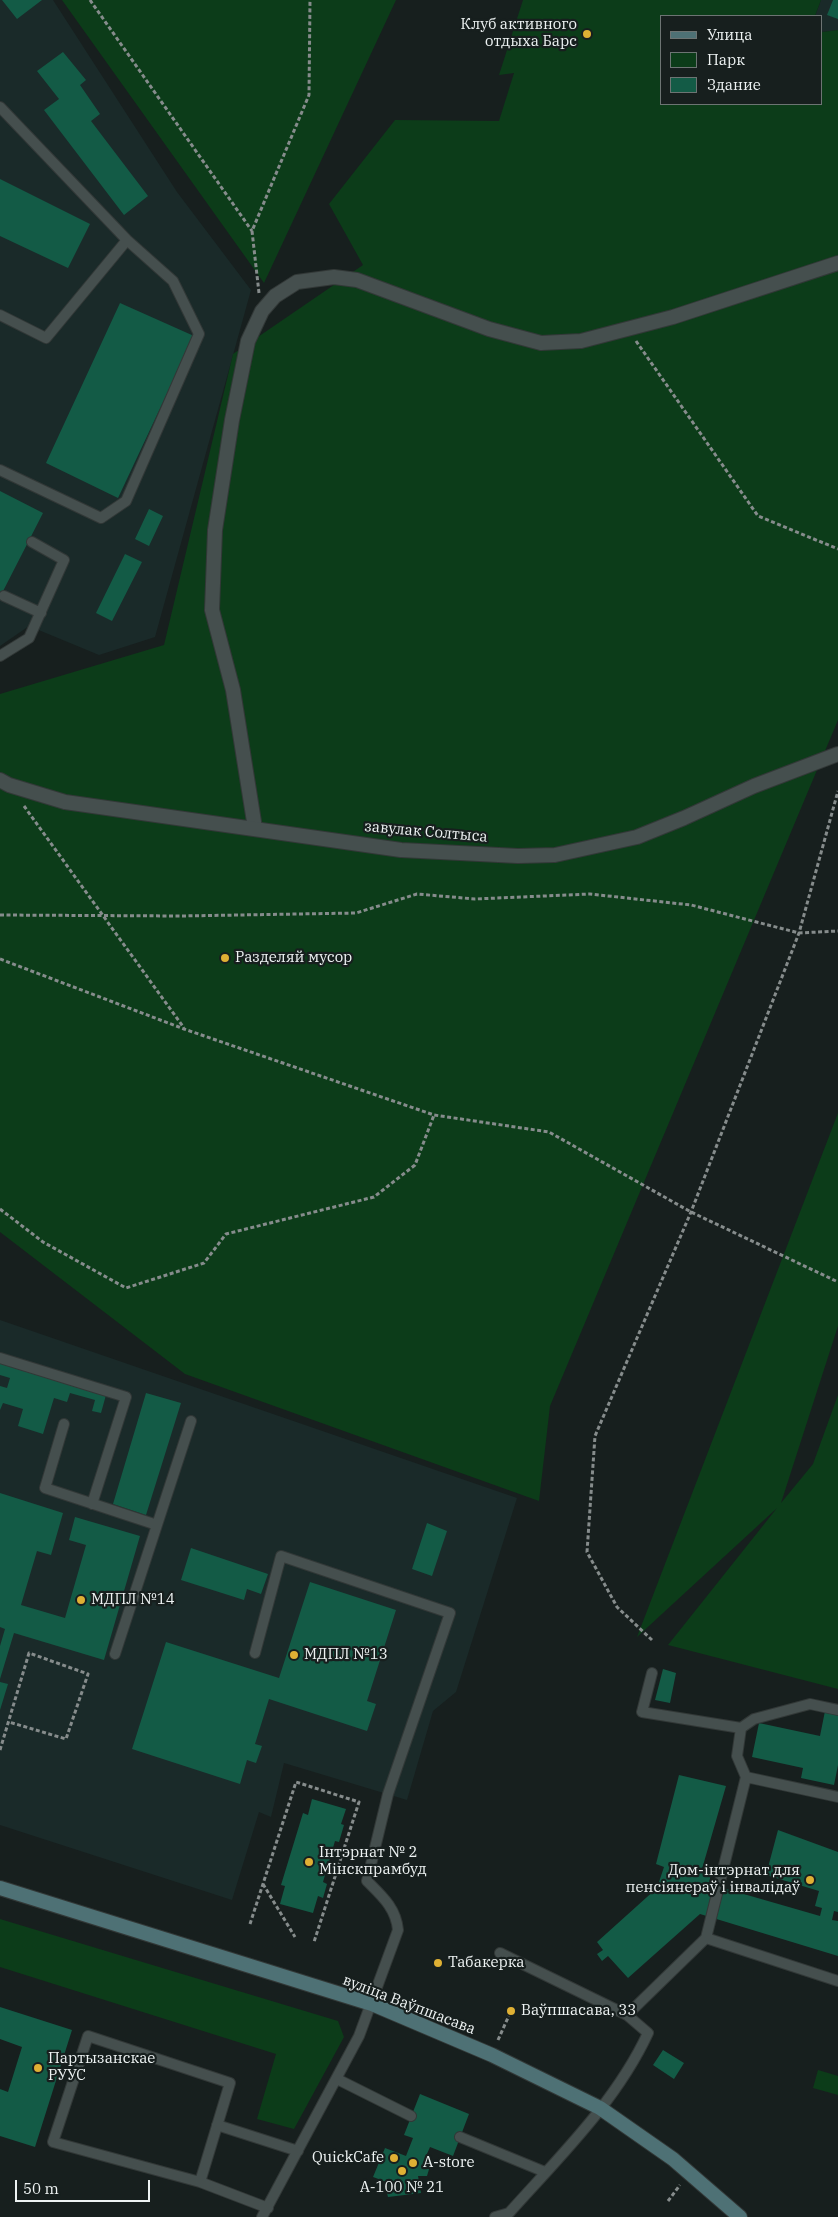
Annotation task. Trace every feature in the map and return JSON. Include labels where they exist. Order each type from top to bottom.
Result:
[{"type":"main road","name":"вуліца Ваўпшасава","points":[[0,1888],[372,2004],[492,2055],[600,2108],[673,2159],[736,2215]]},
{"type":"street","points":[[255,828],[233,690],[212,610],[215,530],[232,420],[248,342],[262,311],[275,296],[297,282],[334,277],[357,280],[489,329],[541,343],[582,341],[628,330],[838,263]]},
{"type":"street","name":"завулак Солтыса","points":[[4,783],[65,802],[401,850],[518,856],[555,855],[637,837],[754,786],[838,754]]},
{"type":"lane","points":[[0,107],[128,240],[173,281],[199,334],[126,500],[101,518],[0,470]]},
{"type":"lane","points":[[0,315],[46,338],[128,240]]},
{"type":"lane","points":[[0,656],[29,638],[64,560],[32,542]]},
{"type":"lane","points":[[4,596],[41,613]]},
{"type":"lane","points":[[0,1358],[126,1397],[92,1504]]},
{"type":"lane","points":[[115,1654],[191,1421]]},
{"type":"lane","points":[[64,1424],[45,1488],[157,1525]]},
{"type":"lane","points":[[255,1653],[281,1556],[450,1613],[388,1794],[367,1881],[386,1900],[397,1918],[398,1930],[372,2004],[337,2080],[262,2217]]},
{"type":"lane","points":[[652,1673],[642,1712],[741,1728],[754,1719],[810,1704],[838,1710]]},
{"type":"lane","points":[[627,2015],[706,1938],[746,1777],[737,1756],[741,1728]]},
{"type":"lane","points":[[746,1777],[838,1796]]},
{"type":"lane","points":[[706,1938],[838,1982]]},
{"type":"lane","points":[[495,2217],[509,2213],[581,2134],[638,2056],[648,2033],[627,2015],[500,1953]]},
{"type":"lane","points":[[200,2182],[230,2083],[88,2036],[53,2142],[200,2182],[268,2208]]},
{"type":"lane","points":[[337,2080],[411,2116]]},
{"type":"lane","points":[[217,2125],[298,2151]]},
{"type":"lane","points":[[460,2137],[545,2172]]},
{"type":"path","points":[[90,0],[252,231],[262,311]]},
{"type":"path","points":[[252,231],[309,95],[310,0]]},
{"type":"path","points":[[628,330],[758,516],[838,549]]},
{"type":"path","points":[[4,783],[184,1029]]},
{"type":"path","points":[[652,1640],[617,1607],[587,1552],[595,1436],[691,1212],[799,933],[838,791]]},
{"type":"path","points":[[0,915],[103,916],[356,913],[417,894],[475,899],[590,894],[691,906],[799,933],[838,931]]},
{"type":"path","points":[[0,959],[184,1029],[434,1115],[549,1132],[691,1212],[838,1282]]},
{"type":"path","points":[[0,1209],[43,1242],[126,1288],[204,1262],[226,1234],[374,1197],[415,1165],[434,1115]]},
{"type":"path","points":[[0,1750],[29,1653],[88,1674],[66,1739],[9,1722]]},
{"type":"path","points":[[250,1924],[296,1782],[359,1802],[314,1942]]},
{"type":"path","points":[[263,1884],[296,1936]]},
{"type":"path","points":[[492,2055],[511,2011]]},
{"type":"shaded area","points":[[0,0],[53,0],[177,192],[251,290],[155,637],[99,655],[29,626],[0,646]]},
{"type":"shaded area","points":[[821,0],[838,0],[838,30],[823,32],[823,15],[815,15]]},
{"type":"shaded area","name":"МДПЛ №13","points":[[0,1320],[517,1498],[456,1692],[433,1711],[407,1800],[284,1763],[271,1817],[259,1812],[232,1900],[0,1825]]},
{"type":"green space","points":[[62,0],[396,0],[264,283]]},
{"type":"green space","points":[[523,0],[821,0],[815,15],[660,15],[660,105],[823,105],[823,32],[838,30],[838,720],[550,1406],[539,1501],[185,1374],[0,1232],[0,694],[164,645],[233,354],[363,265],[329,204],[395,120],[499,121],[514,73],[499,75]]},
{"type":"green space","points":[[838,1113],[838,1326],[781,1503],[813,1464],[838,1395],[838,1689],[668,1645],[777,1508],[637,1637]]},
{"type":"green space","points":[[0,1919],[338,2021],[344,2037],[294,2129],[257,2119],[276,2054],[0,1967]]},
{"type":"green space","points":[[818,2070],[838,2076],[838,2095],[813,2088]]},
{"type":"building","points":[[2,0],[42,0],[17,19]]},
{"type":"building","points":[[833,0],[838,0],[838,19],[827,15]]},
{"type":"building","points":[[63,52],[86,80],[80,85],[100,114],[91,121],[148,196],[124,215],[44,110],[59,99],[37,71]]},
{"type":"building","points":[[0,179],[90,224],[68,268],[0,236]]},
{"type":"building","points":[[120,303],[194,336],[118,498],[46,463]]},
{"type":"building","points":[[0,491],[43,513],[0,597]]},
{"type":"building","points":[[149,509],[163,516],[149,546],[135,539]]},
{"type":"building","points":[[125,554],[142,562],[112,621],[96,613]]},
{"type":"building","points":[[0,1363],[106,1395],[101,1413],[92,1411],[95,1400],[70,1393],[67,1402],[54,1398],[43,1434],[18,1426],[23,1409],[3,1403],[0,1410],[0,1386],[7,1388],[10,1378],[0,1375]]},
{"type":"building","points":[[146,1393],[181,1403],[146,1515],[113,1504]]},
{"type":"building","points":[[0,1493],[63,1513],[51,1555],[37,1551],[21,1605],[65,1618],[86,1545],[69,1540],[75,1517],[140,1536],[104,1660],[14,1633],[0,1679],[0,1646],[5,1629],[0,1627]]},
{"type":"building","points":[[427,1523],[447,1531],[432,1576],[412,1569]]},
{"type":"building","points":[[191,1548],[268,1574],[261,1594],[247,1589],[244,1600],[181,1580]]},
{"type":"building","points":[[310,1582],[396,1610],[367,1701],[376,1704],[367,1731],[269,1699],[255,1744],[262,1746],[256,1763],[247,1760],[240,1784],[132,1749],[166,1642],[279,1678]]},
{"type":"building","points":[[663,1669],[676,1673],[670,1703],[655,1700]]},
{"type":"building","points":[[0,1682],[8,1684],[0,1710]]},
{"type":"building","points":[[825,1711],[838,1714],[838,1765],[834,1785],[801,1778],[803,1768],[752,1757],[759,1723],[820,1736]]},
{"type":"building","name":"Дом-інтэрнат для пенсіянераў і інвалідаў","points":[[679,1775],[726,1786],[702,1869],[711,1873],[709,1884],[820,1916],[822,1908],[815,1906],[819,1891],[766,1875],[778,1830],[838,1852],[838,1912],[834,1911],[832,1920],[838,1921],[838,1956],[700,1914],[628,1978],[608,1956],[602,1961],[597,1954],[603,1950],[597,1942],[657,1888],[664,1867],[656,1864]]},
{"type":"building","name":"Інтэрнат № 2 Мінскпрамбуд","points":[[312,1799],[346,1809],[341,1824],[344,1825],[339,1842],[335,1841],[323,1882],[327,1884],[323,1898],[318,1896],[313,1913],[280,1904],[285,1886],[281,1885],[303,1813],[308,1815]]},
{"type":"building","name":"Партызанскае РУУС","points":[[0,2007],[72,2030],[35,2147],[0,2136],[0,2089],[8,2092],[22,2047],[0,2039]]},
{"type":"building","points":[[663,2050],[684,2063],[674,2079],[653,2065]]},
{"type":"building","points":[[420,2094],[469,2114],[453,2156],[430,2147],[423,2163],[430,2166],[427,2176],[418,2176],[421,2193],[388,2197],[384,2181],[373,2177],[385,2148],[406,2156],[413,2138],[404,2135]]},
{"type":"place","name":"Клуб активного отдыха Барс","points":[[587,34]]},
{"type":"place","name":"Разделяй мусор","points":[[225,958]]},
{"type":"place","name":"МДПЛ №14","points":[[81,1600]]},
{"type":"place","name":"МДПЛ №13","points":[[294,1655]]},
{"type":"place","name":"Інтэрнат № 2 Мінскпрамбуд","points":[[309,1862]]},
{"type":"place","name":"Дом-інтэрнат для пенсіянераў і інвалідаў","points":[[810,1880]]},
{"type":"place","name":"Табакерка","points":[[438,1963]]},
{"type":"place","name":"Ваўпшасава, 33","points":[[511,2011]]},
{"type":"place","name":"Партызанскае РУУС","points":[[38,2068]]},
{"type":"place","name":"QuickCafe","points":[[394,2158]]},
{"type":"place","name":"А-store","points":[[413,2163]]},
{"type":"place","name":"А-100 № 21","points":[[402,2171]]}]
